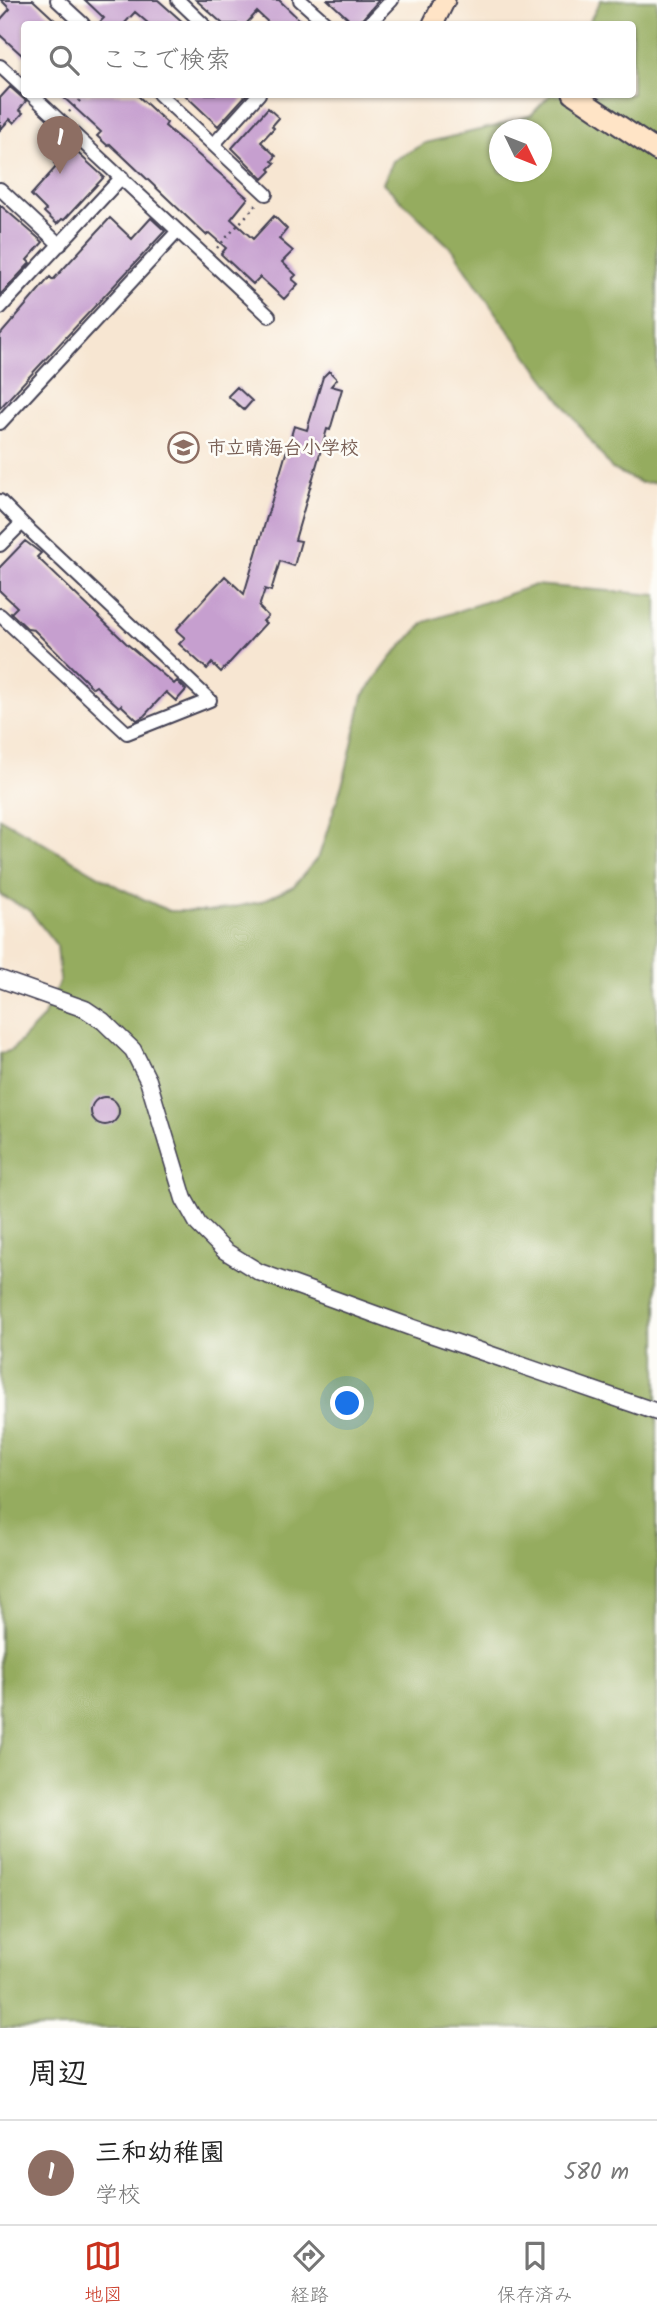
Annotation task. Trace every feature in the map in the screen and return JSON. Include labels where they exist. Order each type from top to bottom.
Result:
[{"type":"main road","points":[[434,21],[445,0]]},
{"type":"main road","points":[[579,98],[657,151]]},
{"type":"street","points":[[57,0],[80,21]]},
{"type":"street","points":[[178,0],[200,21]]},
{"type":"street","points":[[300,0],[324,21]]},
{"type":"street","points":[[372,21],[392,0]]},
{"type":"street","points":[[0,66],[21,85]]},
{"type":"street","points":[[35,98],[269,316]]},
{"type":"street","points":[[163,98],[266,194]]},
{"type":"street","points":[[214,144],[255,98]]},
{"type":"street","points":[[0,308],[122,177]]},
{"type":"street","points":[[0,189],[60,244]]},
{"type":"street","points":[[0,423],[178,232]]},
{"type":"street","points":[[0,501],[210,700],[127,733],[0,615]]},
{"type":"street","points":[[0,545],[22,523]]},
{"type":"street","points":[[0,979],[85,1009],[103,1021],[133,1050],[148,1080],[184,1199],[198,1224],[225,1251],[259,1272],[657,1412]]},
{"type":"path","points":[[61,121],[82,98]]},
{"type":"path","points":[[208,258],[266,194]]},
{"type":"green space","points":[[601,0],[657,0],[657,482],[641,483],[612,469],[497,315],[454,251],[383,183],[393,161],[425,143],[489,128],[489,182],[552,182],[552,119],[518,119],[531,115],[547,98],[636,98],[636,21],[590,21]]},
{"type":"green space","points":[[535,585],[657,595],[657,2028],[0,2028],[0,1054],[12,1050],[43,1018],[60,980],[57,946],[29,910],[0,895],[0,818],[120,888],[169,911],[213,911],[260,902],[294,886],[319,856],[345,775],[363,696],[394,654],[425,622]]},
{"type":"building","points":[[1,0],[33,0],[56,21],[21,21],[21,54],[0,35],[0,20],[10,9]]},
{"type":"building","points":[[85,0],[158,0],[182,21],[146,21],[135,12],[127,21],[101,21],[104,18]]},
{"type":"building","points":[[196,0],[279,0],[301,21],[267,21],[257,12],[249,21],[220,21]]},
{"type":"building","points":[[328,0],[379,0],[361,21],[351,21]]},
{"type":"building","points":[[10,87],[26,101],[19,110],[23,113],[14,123],[10,119],[0,130],[0,98]]},
{"type":"building","points":[[64,98],[140,98],[167,123],[165,126],[248,198],[231,219],[253,239],[274,216],[287,229],[279,239],[293,251],[282,262],[296,275],[292,279],[298,284],[284,299],[260,277],[253,284],[221,254],[226,248],[209,233],[206,235],[110,144],[108,146],[97,136],[101,132]]},
{"type":"building","points":[[188,98],[243,98],[218,126]]},
{"type":"building","points":[[268,108],[279,118],[261,142],[276,156],[272,161],[275,163],[269,169],[271,171],[263,179],[232,148]]},
{"type":"building","points":[[70,146],[104,177],[64,220],[57,224],[31,195],[57,166],[54,163]]},
{"type":"building","points":[[0,205],[43,242],[27,260],[30,263],[0,295]]},
{"type":"building","points":[[110,218],[132,239],[151,218],[165,231],[0,408],[0,335],[50,277],[53,280]]},
{"type":"building","points":[[329,371],[337,379],[331,386],[342,389],[330,430],[327,429],[295,540],[301,541],[294,566],[280,561],[271,591],[265,589],[259,607],[268,616],[263,621],[266,623],[221,672],[212,663],[207,669],[179,644],[185,638],[176,630],[225,576],[244,594],[294,426],[307,430],[323,377]]},
{"type":"building","points":[[237,387],[252,401],[244,410],[228,396]]},
{"type":"building","points":[[25,541],[41,553],[37,557],[126,643],[174,684],[177,681],[186,690],[176,701],[166,692],[137,720],[96,686],[93,688],[34,630],[28,629],[11,613],[17,607],[0,591],[0,567]]},
{"type":"building","points":[[105,1097],[115,1101],[119,1111],[115,1121],[105,1125],[95,1121],[91,1111],[95,1101]]},
{"type":"place","name":"三和幼稚園","points":[[60,174]]},
{"type":"place","name":"市立晴海台小学校","points":[[184,447]]}]
